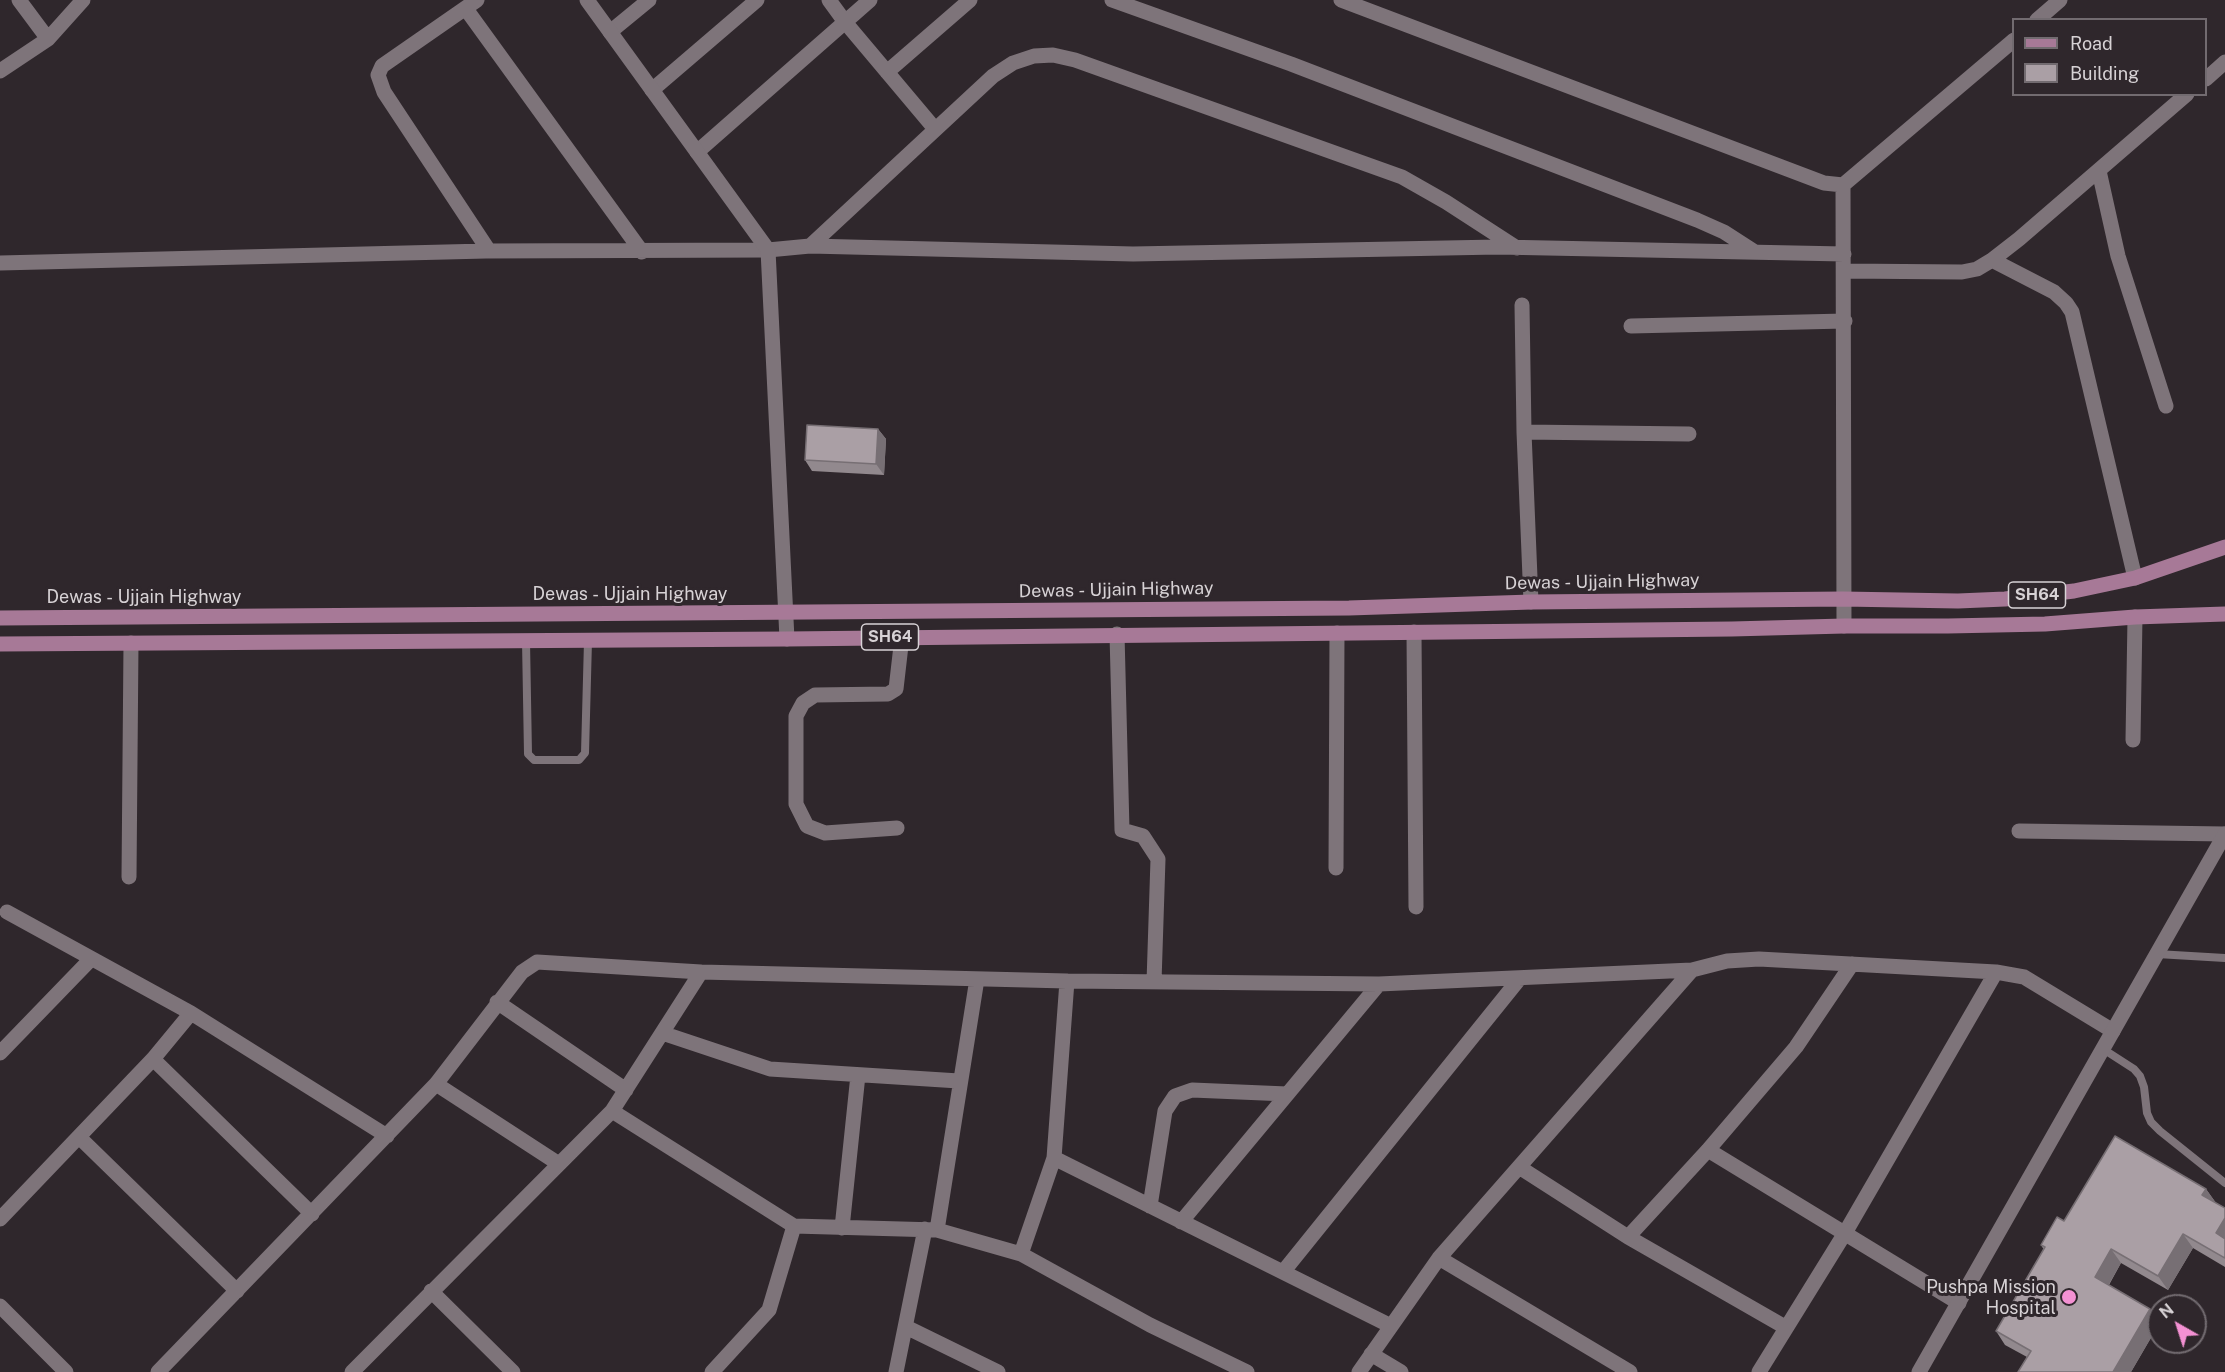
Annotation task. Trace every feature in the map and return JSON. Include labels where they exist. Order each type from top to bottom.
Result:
[{"type":"main road","name":"Dewas - Ujjain Highway","points":[[0,618],[1348,608],[1531,602],[1843,599],[1958,601],[2005,599],[2074,591],[2135,578],[2225,547]]},
{"type":"main road","name":"SH64","points":[[0,644],[526,642],[1948,626],[2044,624],[2135,617],[2225,614]]},
{"type":"street","points":[[19,0],[48,39]]},
{"type":"street","points":[[0,71],[48,39],[83,0]]},
{"type":"street","points":[[587,0],[768,250],[787,639]]},
{"type":"street","points":[[610,32],[649,0]]},
{"type":"street","points":[[652,90],[757,0]]},
{"type":"street","points":[[829,0],[935,129]]},
{"type":"street","points":[[697,152],[870,0]]},
{"type":"street","points":[[887,72],[970,0]]},
{"type":"street","points":[[1112,0],[1302,68],[1697,220],[1724,232],[1755,252]]},
{"type":"street","points":[[1341,0],[1824,183],[1844,185]]},
{"type":"street","points":[[2039,18],[2060,0]]},
{"type":"street","points":[[489,251],[384,92],[378,75],[382,66],[471,4],[642,252]]},
{"type":"street","points":[[1844,626],[1845,271],[1842,208],[1844,185],[2012,41]]},
{"type":"street","points":[[810,246],[993,76],[1013,63],[1034,56],[1053,55],[1076,60],[1402,177],[1446,202],[1517,248]]},
{"type":"street","points":[[2207,77],[2225,62]]},
{"type":"street","points":[[1845,271],[1962,272],[1977,269],[1992,260],[2099,171],[2185,96]]},
{"type":"street","points":[[2099,171],[2118,256],[2166,406]]},
{"type":"street","points":[[0,263],[489,251],[768,250],[810,246],[1133,254],[1517,248],[1844,254]]},
{"type":"street","points":[[1992,260],[2054,292],[2072,312],[2135,578]]},
{"type":"street","points":[[1522,305],[1524,432],[1531,602]]},
{"type":"street","points":[[1631,326],[1845,321]]},
{"type":"street","points":[[1524,432],[1689,434]]},
{"type":"street","points":[[2133,740],[2135,617]]},
{"type":"street","points":[[1414,632],[1416,907]]},
{"type":"street","points":[[1336,868],[1337,633]]},
{"type":"street","points":[[1117,634],[1122,830],[1143,836],[1158,859],[1154,982]]},
{"type":"street","points":[[897,828],[825,833],[807,826],[796,804],[796,716],[802,703],[815,695],[888,694],[896,689],[902,637]]},
{"type":"street","points":[[129,877],[131,643]]},
{"type":"street","points":[[1919,1372],[2225,834],[2019,831]]},
{"type":"street","points":[[7,912],[191,1013],[387,1136]]},
{"type":"street","points":[[0,1053],[91,959]]},
{"type":"street","points":[[158,1372],[436,1084],[497,1002],[522,972],[537,962],[701,972],[1067,981],[1379,984],[1692,970],[1727,961],[1760,959],[1996,972],[2024,977],[2113,1030]]},
{"type":"street","points":[[1628,1237],[1708,1150],[1796,1047],[1852,964]]},
{"type":"street","points":[[1359,1372],[1439,1258],[1692,970]]},
{"type":"street","points":[[352,1372],[612,1112],[701,972]]},
{"type":"street","points":[[1759,1372],[1845,1233],[1996,972]]},
{"type":"street","points":[[1283,1272],[1520,978]]},
{"type":"street","points":[[896,1372],[931,1230],[977,979]]},
{"type":"street","points":[[1021,1254],[1053,1158],[1067,981]]},
{"type":"street","points":[[1181,1222],[1379,984]]},
{"type":"street","points":[[497,1002],[626,1089]]},
{"type":"street","points":[[0,1219],[153,1059],[191,1013]]},
{"type":"street","points":[[662,1033],[771,1069],[959,1081]]},
{"type":"street","points":[[153,1059],[312,1214]]},
{"type":"street","points":[[842,1228],[858,1075]]},
{"type":"street","points":[[436,1084],[559,1164]]},
{"type":"street","points":[[1150,1206],[1166,1111],[1175,1096],[1192,1090],[1287,1094]]},
{"type":"street","points":[[612,1112],[794,1226],[931,1230],[1021,1254],[1150,1325],[1248,1372]]},
{"type":"street","points":[[79,1137],[237,1290]]},
{"type":"street","points":[[1708,1150],[1959,1303]]},
{"type":"street","points":[[1053,1158],[1391,1326]]},
{"type":"street","points":[[1519,1167],[1628,1237],[1785,1327]]},
{"type":"street","points":[[712,1372],[769,1310],[794,1226]]},
{"type":"street","points":[[1439,1258],[1630,1372]]},
{"type":"street","points":[[431,1291],[513,1372]]},
{"type":"street","points":[[0,1305],[66,1372]]},
{"type":"street","points":[[906,1327],[998,1372]]},
{"type":"street","points":[[1371,1354],[1401,1372]]},
{"type":"lane","points":[[526,642],[528,754],[534,760],[579,760],[585,753],[588,641]]},
{"type":"lane","points":[[2157,954],[2225,958]]},
{"type":"lane","points":[[2103,1048],[2134,1069],[2140,1076],[2147,1113],[2156,1126],[2225,1183]]},
{"type":"building","points":[[807,425],[878,429],[876,464],[805,460]]},
{"type":"building","points":[[2115,1136],[2206,1189],[2202,1195],[2225,1208],[2225,1218],[2216,1233],[2225,1239],[2225,1258],[2183,1234],[2158,1276],[2111,1249],[2095,1277],[2147,1307],[2147,1314],[2113,1372],[2018,1372],[2031,1351],[1996,1331],[2045,1247],[2041,1245],[2057,1217],[2064,1221]]},
{"type":"place","name":"Pushpa Mission Hospital","points":[[2069,1297]]}]
